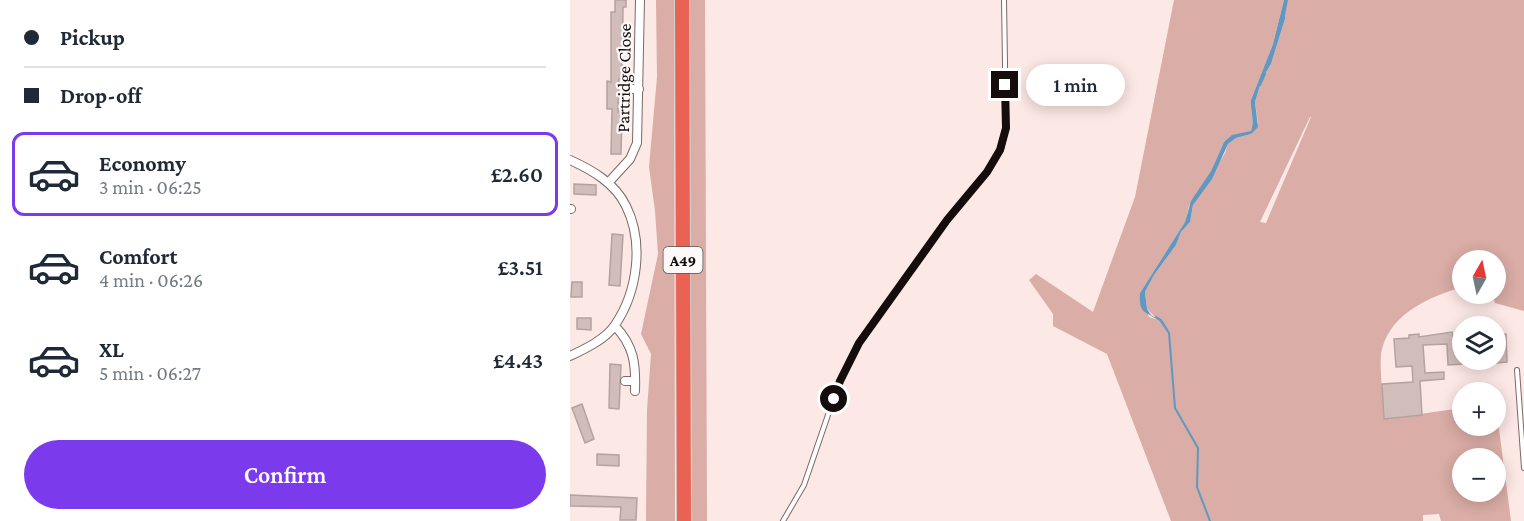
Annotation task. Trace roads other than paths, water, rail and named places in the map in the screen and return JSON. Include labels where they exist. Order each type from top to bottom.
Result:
[{"type":"highway","name":"A49","points":[[682,0],[684,521]]},
{"type":"street","name":"Partridge Close","points":[[608,183],[635,151],[638,134],[640,0]]},
{"type":"street","points":[[629,89],[639,89]]},
{"type":"street","points":[[570,160],[588,168],[608,183],[626,205],[636,246],[634,283],[615,326],[603,337],[570,356]]},
{"type":"street","points":[[615,326],[626,337],[632,351],[635,391]]},
{"type":"street","points":[[625,381],[635,381]]},
{"type":"lane","points":[[783,521],[804,485],[840,381],[859,343],[947,220],[987,172],[1000,150],[1006,128],[1004,0]]},
{"type":"lane","points":[[1517,370],[1524,468]]},
{"type":"water","points":[[1284,0],[1287,0],[1285,19],[1271,64],[1262,79],[1255,102],[1258,127],[1251,134],[1236,138],[1228,144],[1212,179],[1193,205],[1190,222],[1181,232],[1176,245],[1154,275],[1145,292],[1147,309],[1151,315],[1161,321],[1167,332],[1159,321],[1146,313],[1142,308],[1140,293],[1185,222],[1191,201],[1211,171],[1224,142],[1232,135],[1251,131],[1253,123],[1251,100],[1273,44]]},
{"type":"waterway","points":[[1285,9],[1287,0]]},
{"type":"waterway","points":[[1260,85],[1265,74]]},
{"type":"waterway","points":[[1156,317],[1161,320],[1169,333],[1175,408],[1198,448],[1197,487],[1210,521]]}]
